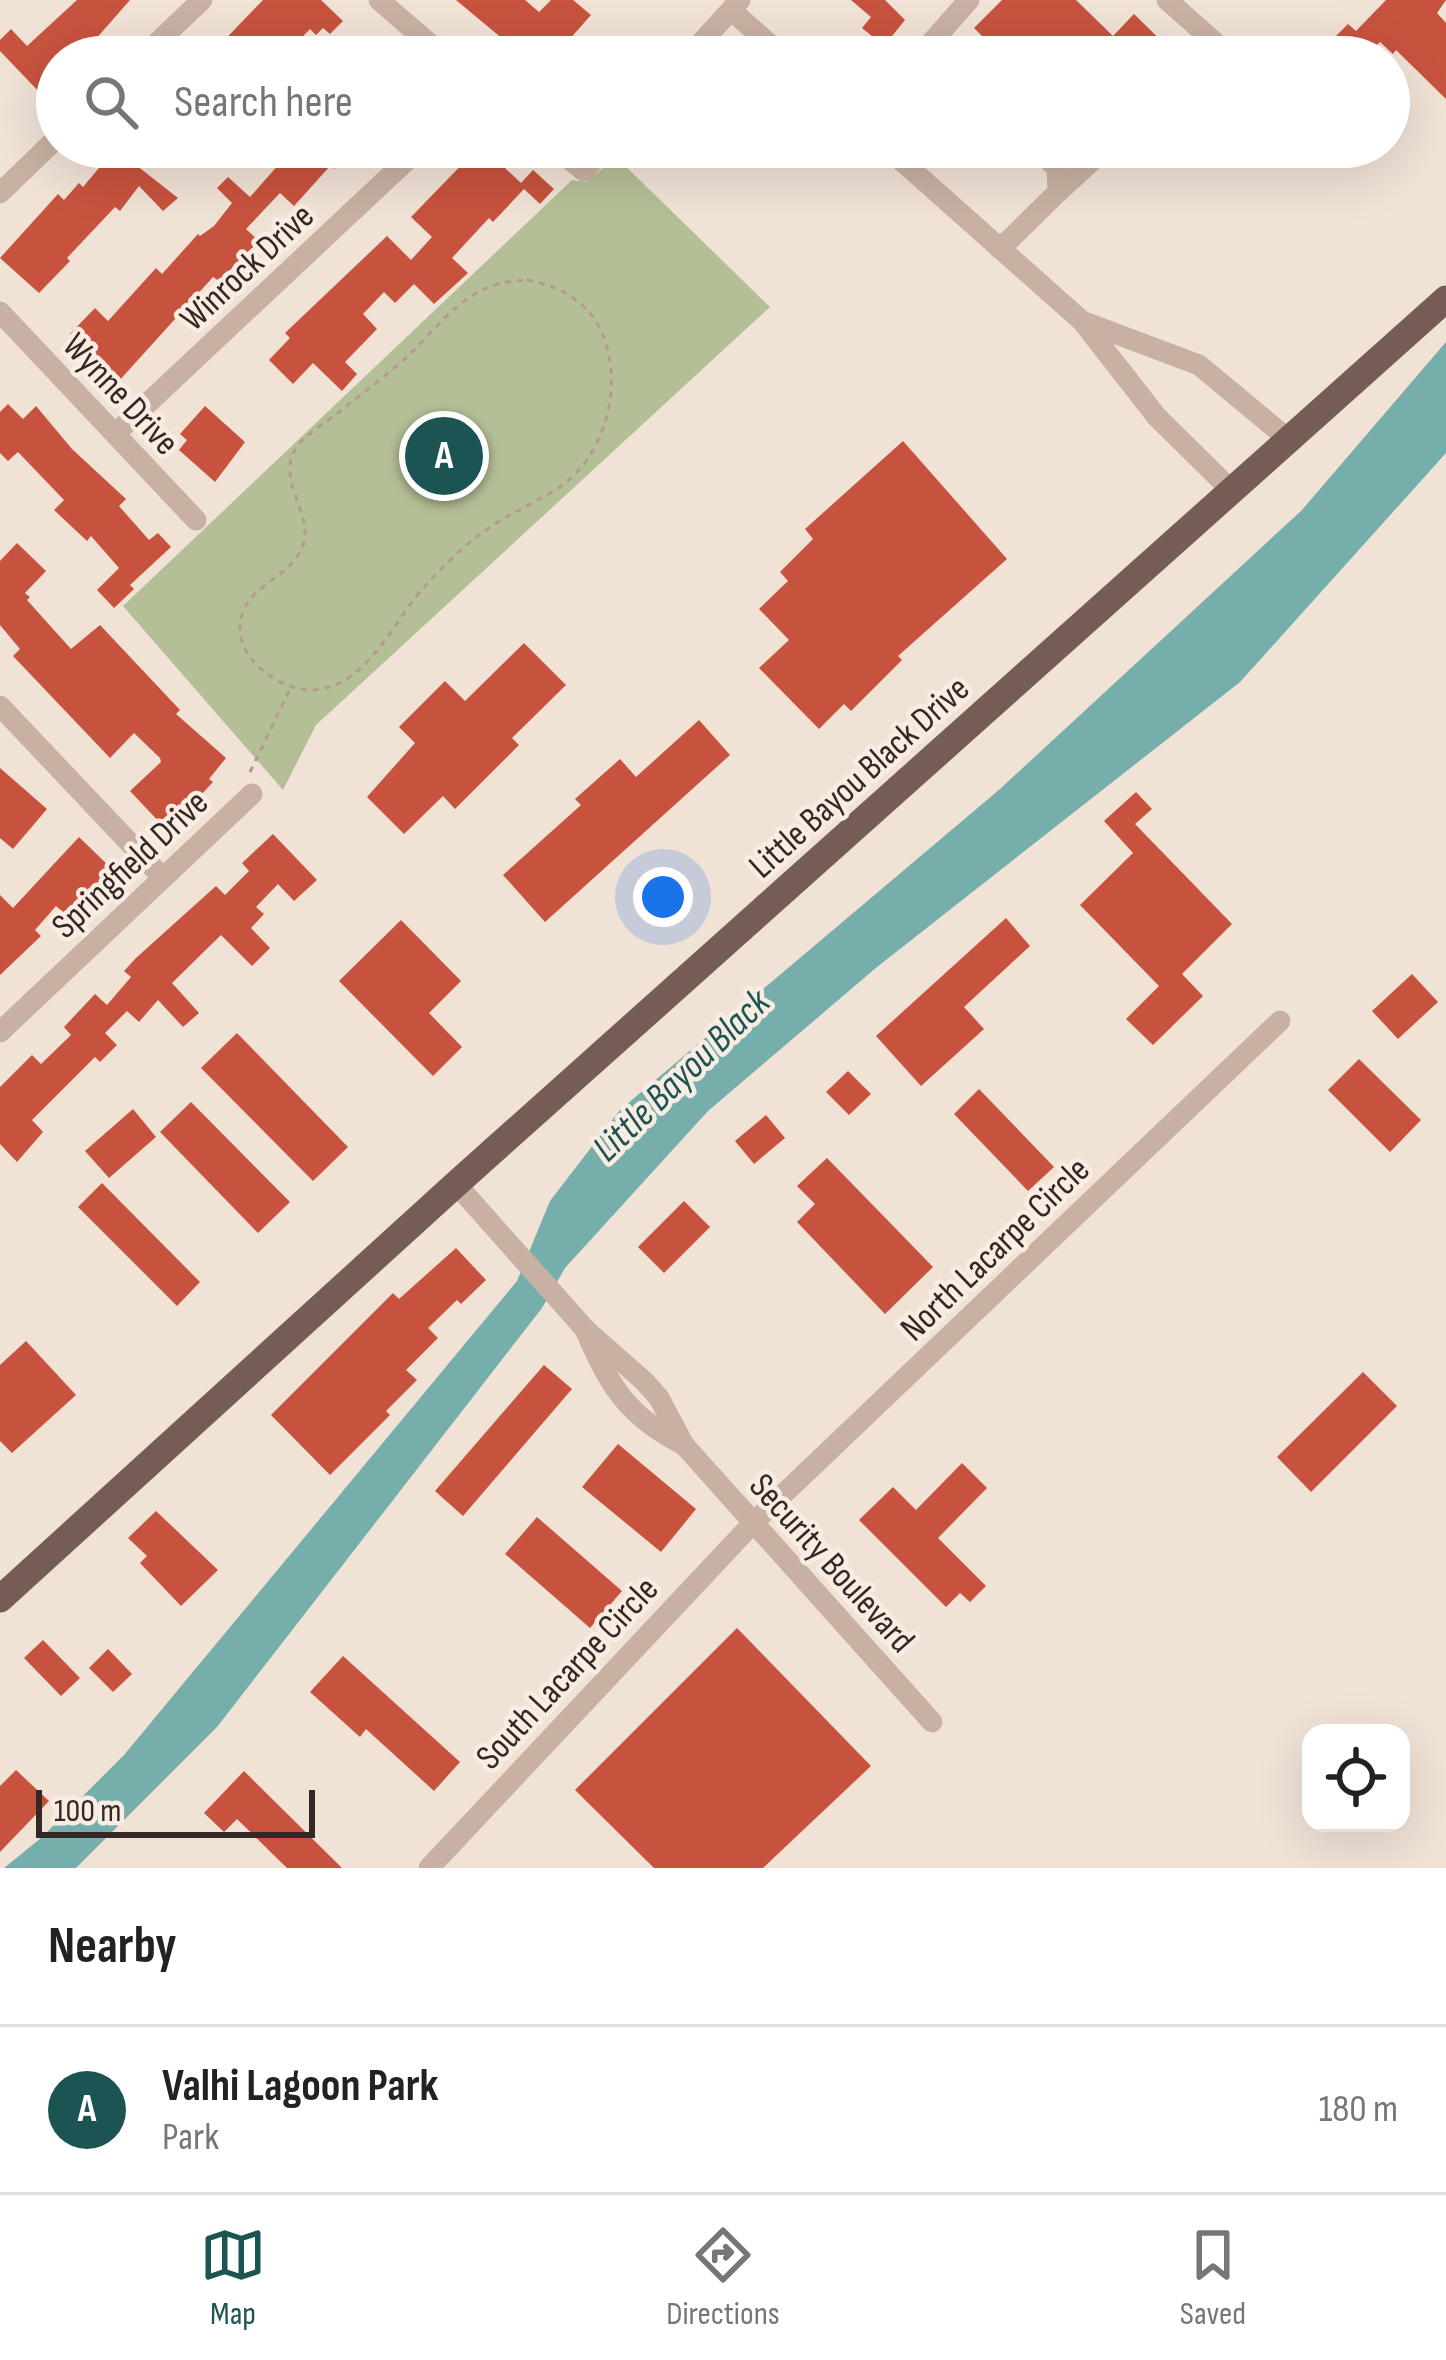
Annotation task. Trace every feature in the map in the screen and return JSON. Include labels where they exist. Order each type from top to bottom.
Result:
[{"type":"main road","name":"Little Bayou Black Drive","points":[[0,1599],[456,1184],[1446,299]]},
{"type":"street","points":[[164,36],[202,0]]},
{"type":"street","points":[[379,0],[421,36]]},
{"type":"street","points":[[941,36],[969,0]]},
{"type":"street","points":[[1167,0],[1208,36]]},
{"type":"street","points":[[707,36],[735,5],[764,36]]},
{"type":"street","points":[[0,193],[36,158]]},
{"type":"street","name":"Winrock Drive","points":[[116,433],[399,168]]},
{"type":"street","points":[[909,168],[1082,321],[1156,417],[1231,490]]},
{"type":"street","points":[[1057,168],[1058,192]]},
{"type":"street","points":[[1000,249],[1084,168]]},
{"type":"street","name":"Wynne Drive","points":[[0,312],[196,520]]},
{"type":"street","points":[[1082,321],[1198,365],[1288,439]]},
{"type":"street","points":[[0,706],[161,876]]},
{"type":"street","name":"Springfield Drive","points":[[0,1032],[249,787]]},
{"type":"street","name":"North Lacarpe Circle","points":[[753,1523],[1280,1021]]},
{"type":"street","name":"Security Boulevard","points":[[456,1184],[585,1329],[605,1380],[641,1417],[684,1445],[932,1722]]},
{"type":"street","name":"South Lacarpe Circle","points":[[429,1868],[753,1523]]},
{"type":"path","points":[[527,280],[566,292],[596,319],[610,356],[611,400],[594,449],[560,488],[508,514],[460,551],[421,590],[377,652],[344,680],[327,688],[291,687],[253,661],[241,638],[240,624],[249,597],[291,565],[302,550],[304,519],[290,474],[296,448],[405,359],[471,296],[506,281],[527,280]]},
{"type":"path","points":[[249,787],[291,687]]},
{"type":"green space","points":[[603,168],[627,168],[770,307],[316,725],[283,790],[123,606],[572,180],[586,182]]},
{"type":"water","name":"Little Bayou Black","points":[[1446,342],[1446,453],[1240,682],[877,967],[708,1111],[565,1268],[542,1308],[217,1727],[76,1868],[4,1868],[124,1755],[517,1281],[550,1201],[620,1110],[1000,789],[1302,510]]},
{"type":"building","points":[[77,0],[130,0],[98,36],[38,36]]},
{"type":"building","points":[[263,0],[321,0],[343,21],[330,34],[323,28],[316,35],[310,29],[303,36],[228,36]]},
{"type":"building","points":[[456,0],[525,0],[539,12],[551,0],[573,0],[591,15],[572,36],[499,36]]},
{"type":"building","points":[[851,0],[885,0],[905,20],[892,36],[872,36],[862,28],[871,17]]},
{"type":"building","points":[[1002,0],[1076,0],[1113,36],[982,36],[974,28]]},
{"type":"building","points":[[1386,0],[1446,0],[1437,13],[1446,23],[1446,99],[1410,64],[1410,36],[1336,36],[1348,24],[1356,31]]},
{"type":"building","points":[[1134,14],[1157,36],[1113,36]]},
{"type":"building","points":[[11,29],[27,46],[36,38],[36,89],[0,51],[0,40]]},
{"type":"building","points":[[99,168],[140,168],[178,198],[163,211],[139,186],[39,293],[0,258],[58,194],[64,200],[79,183],[83,187]]},
{"type":"building","points":[[276,168],[328,168],[294,206],[280,193],[246,229],[259,241],[219,281],[213,277],[118,382],[70,334],[95,308],[108,321],[156,268],[162,274],[198,234],[214,226],[232,203],[217,188],[228,177],[250,197]]},
{"type":"building","points":[[459,168],[505,168],[521,183],[533,170],[554,189],[540,204],[524,189],[493,222],[489,218],[452,258],[468,273],[434,304],[414,284],[395,303],[384,292],[363,314],[377,329],[345,362],[357,374],[342,391],[313,363],[293,384],[269,360],[290,338],[285,333],[387,236],[411,260],[432,237],[411,217]]},
{"type":"building","points":[[8,404],[23,419],[36,406],[72,449],[126,499],[119,506],[149,540],[158,533],[171,547],[130,585],[134,589],[114,608],[97,590],[119,568],[91,536],[87,541],[54,510],[64,500],[18,452],[8,461],[0,453],[0,412]]},
{"type":"building","points":[[205,406],[245,442],[215,482],[179,450],[187,440],[180,434]]},
{"type":"building","points":[[903,441],[1007,559],[898,656],[902,660],[851,711],[844,704],[819,729],[759,668],[789,640],[759,609],[788,581],[780,572],[813,539],[805,529]]},
{"type":"building","points":[[17,543],[46,571],[25,593],[30,597],[27,600],[71,649],[100,625],[180,710],[176,714],[226,758],[209,779],[213,782],[163,826],[130,791],[160,758],[134,733],[110,758],[13,656],[20,649],[0,625],[0,561]]},
{"type":"building","points":[[524,643],[566,685],[512,738],[519,745],[455,809],[443,796],[404,834],[367,797],[415,743],[399,727],[445,681],[465,701]]},
{"type":"building","points":[[699,720],[730,755],[545,922],[503,875],[581,805],[575,799],[620,759],[636,777]]},
{"type":"building","points":[[0,768],[47,809],[13,849],[0,838]]},
{"type":"building","points":[[1136,792],[1152,809],[1135,824],[1232,924],[1182,974],[1203,996],[1153,1045],[1126,1019],[1159,986],[1080,905],[1133,853],[1104,821]]},
{"type":"building","points":[[273,834],[317,880],[294,901],[278,884],[256,907],[264,914],[251,928],[270,948],[252,966],[221,935],[172,983],[199,1013],[183,1027],[158,1000],[139,1022],[127,1011],[105,1033],[117,1045],[100,1062],[95,1057],[32,1120],[43,1132],[17,1162],[0,1144],[0,1087],[32,1055],[41,1064],[71,1035],[64,1027],[95,994],[107,1005],[131,977],[124,971],[136,958],[216,886],[225,895],[249,871],[242,863]]},
{"type":"building","points":[[79,837],[114,871],[67,915],[56,906],[35,930],[41,936],[0,975],[0,895],[13,908]]},
{"type":"building","points":[[1006,918],[1030,946],[964,1007],[984,1029],[921,1086],[876,1036]]},
{"type":"building","points":[[401,920],[461,981],[429,1013],[462,1047],[433,1076],[339,981]]},
{"type":"building","points":[[1412,974],[1438,1002],[1398,1039],[1372,1011]]},
{"type":"building","points":[[237,1033],[348,1147],[313,1181],[201,1068]]},
{"type":"building","points":[[1359,1059],[1421,1120],[1390,1152],[1328,1090]]},
{"type":"building","points":[[848,1071],[871,1094],[849,1115],[826,1092]]},
{"type":"building","points":[[979,1089],[1054,1167],[1028,1191],[954,1114]]},
{"type":"building","points":[[191,1102],[290,1202],[258,1233],[160,1132]]},
{"type":"building","points":[[133,1109],[156,1137],[109,1178],[85,1151]]},
{"type":"building","points":[[766,1115],[785,1138],[754,1164],[735,1141]]},
{"type":"building","points":[[827,1158],[933,1267],[885,1314],[797,1222],[815,1204],[797,1186]]},
{"type":"building","points":[[102,1183],[200,1282],[177,1306],[78,1207]]},
{"type":"building","points":[[684,1201],[710,1227],[664,1273],[638,1247]]},
{"type":"building","points":[[456,1248],[486,1280],[428,1328],[438,1338],[406,1370],[417,1380],[386,1411],[390,1415],[330,1475],[271,1415],[393,1293],[399,1299]]},
{"type":"building","points":[[26,1341],[76,1395],[12,1453],[0,1441],[0,1365]]},
{"type":"building","points":[[544,1365],[572,1389],[463,1516],[435,1491]]},
{"type":"building","points":[[1363,1372],[1397,1406],[1311,1492],[1277,1457]]},
{"type":"building","points":[[618,1444],[696,1509],[661,1552],[582,1487]]},
{"type":"building","points":[[962,1463],[987,1488],[938,1538],[986,1586],[970,1602],[960,1593],[946,1607],[859,1520],[893,1487],[916,1510]]},
{"type":"building","points":[[156,1511],[218,1570],[181,1606],[140,1563],[147,1556],[128,1538]]},
{"type":"building","points":[[537,1517],[622,1591],[590,1628],[505,1554]]},
{"type":"building","points":[[737,1628],[871,1766],[763,1868],[654,1868],[575,1790]]},
{"type":"building","points":[[43,1640],[80,1678],[61,1696],[24,1658]]},
{"type":"building","points":[[108,1649],[132,1674],[113,1692],[89,1668]]},
{"type":"building","points":[[343,1656],[460,1762],[434,1791],[366,1729],[360,1737],[310,1692]]},
{"type":"building","points":[[16,1770],[49,1801],[0,1852],[0,1786]]},
{"type":"building","points":[[244,1771],[342,1868],[287,1868],[237,1819],[224,1832],[204,1813]]},
{"type":"place","name":"Valhi Lagoon Park","points":[[444,456]]}]
